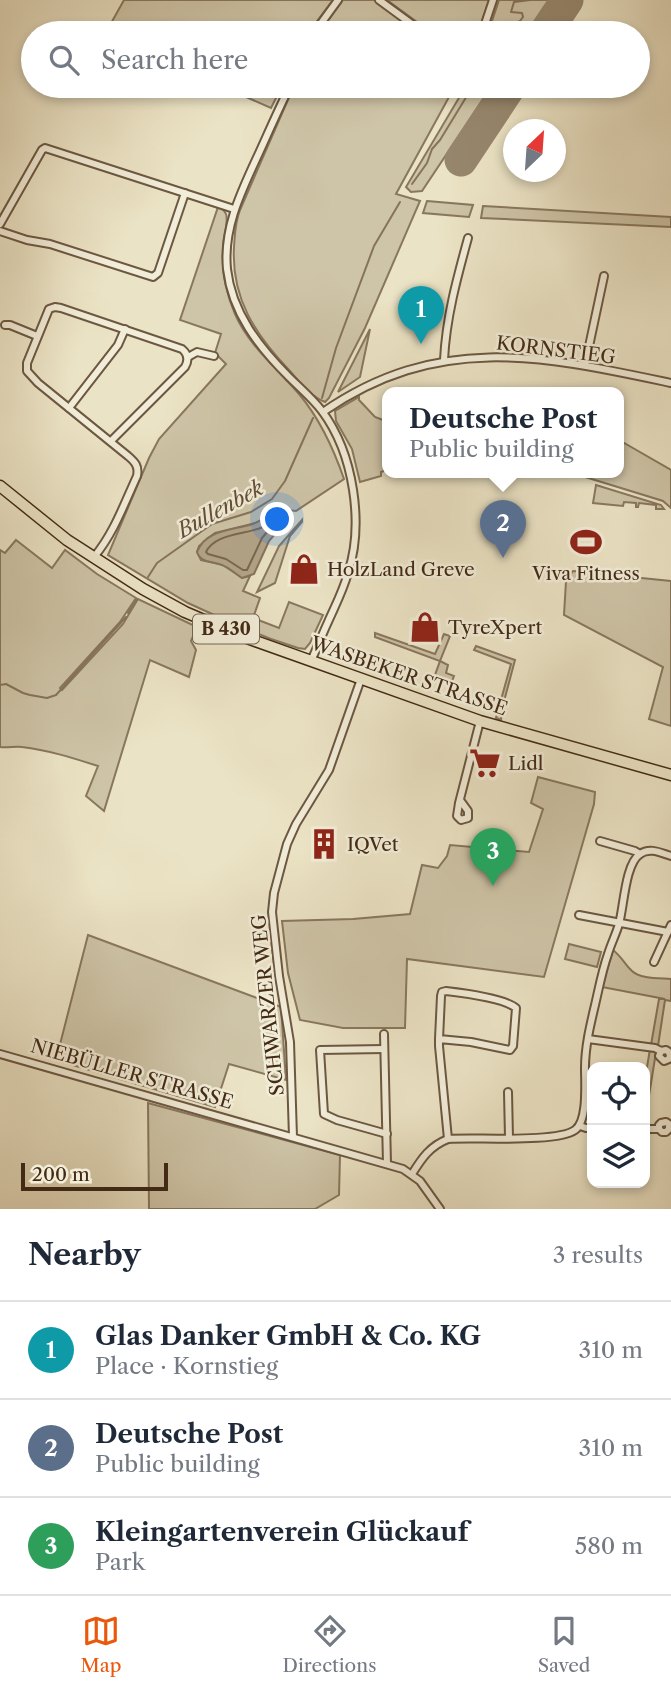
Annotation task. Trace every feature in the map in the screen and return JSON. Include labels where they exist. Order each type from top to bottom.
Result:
[{"type":"main road","name":"B 430","points":[[0,486],[67,540],[94,557]]},
{"type":"main road","name":"WASBEKER STRASSE","points":[[94,557],[143,589],[197,617],[244,637],[480,721],[671,775]]},
{"type":"street","points":[[323,21],[338,0]]},
{"type":"street","points":[[379,0],[408,21]]},
{"type":"street","points":[[486,21],[493,0]]},
{"type":"street","points":[[285,98],[234,209],[227,271],[239,310],[250,332],[265,353],[323,412],[342,450],[352,486],[355,547],[342,593],[312,661]]},
{"type":"street","points":[[0,224],[45,148],[234,209]]},
{"type":"street","points":[[0,231],[153,277],[158,273],[185,193]]},
{"type":"street","points":[[0,203],[9,208]]},
{"type":"street","points":[[444,360],[451,306],[468,238]]},
{"type":"street","points":[[585,365],[604,276]]},
{"type":"street","points":[[94,557],[114,527],[138,470],[136,463],[27,371],[27,363],[37,336],[50,309],[55,307],[186,351],[188,357],[185,367],[111,441]]},
{"type":"street","points":[[5,325],[37,336]]},
{"type":"street","points":[[69,408],[118,345],[125,329]]},
{"type":"street","points":[[188,357],[197,352],[214,356]]},
{"type":"street","name":"KORNSTIEG","points":[[323,412],[359,389],[388,376],[444,360],[513,357],[585,365],[671,383]]},
{"type":"street","name":"SCHWARZER WEG","points":[[293,1137],[290,1042],[272,912],[274,893],[287,844],[329,770],[361,679]]},
{"type":"street","points":[[460,800],[480,721]]},
{"type":"street","points":[[600,841],[635,850],[640,854]]},
{"type":"street","points":[[412,1174],[426,1153],[448,1139],[555,1136],[571,1132],[580,1126],[585,1101],[588,1039],[601,979],[620,923],[633,863],[640,854],[651,851],[671,856]]},
{"type":"street","points":[[579,915],[669,929],[654,962]]},
{"type":"street","points":[[439,1039],[511,1049],[516,1008],[511,1004],[482,997],[444,991],[441,996],[439,1039],[448,1139]]},
{"type":"street","points":[[384,1034],[387,1164]]},
{"type":"street","points":[[588,1039],[636,1044],[661,1051]]},
{"type":"street","points":[[319,1041],[324,1114],[337,1121],[387,1134]]},
{"type":"street","points":[[320,1050],[384,1049]]},
{"type":"street","name":"NIEBÜLLER STRASSE","points":[[0,1054],[403,1168],[420,1181],[440,1209]]},
{"type":"street","points":[[508,1092],[509,1138]]},
{"type":"street","points":[[580,1126],[587,1128]]},
{"type":"street","points":[[650,1129],[659,1129]]},
{"type":"shaded area","points":[[124,0],[333,0],[317,21],[112,21]]},
{"type":"shaded area","points":[[343,0],[374,0],[402,21],[328,21]]},
{"type":"shaded area","points":[[387,0],[489,0],[482,21],[416,21]]},
{"type":"shaded area","points":[[499,0],[548,0],[535,21],[492,21]]},
{"type":"shaded area","points":[[248,98],[276,98],[271,108]]},
{"type":"shaded area","points":[[289,98],[448,98],[396,194],[420,201],[365,328],[325,402],[301,384],[266,343],[241,299],[234,265],[238,214]]},
{"type":"shaded area","points":[[459,98],[484,98],[422,191],[411,192],[406,187]]},
{"type":"shaded area","points":[[427,201],[473,205],[469,217],[423,213]]},
{"type":"shaded area","points":[[483,206],[671,217],[671,227],[481,218]]},
{"type":"shaded area","points":[[218,207],[227,217],[223,263],[235,314],[256,347],[299,394],[320,423],[344,479],[296,511],[280,509],[284,518],[276,514],[269,515],[256,523],[215,533],[199,546],[197,552],[201,560],[224,565],[242,578],[250,576],[243,591],[260,598],[253,618],[279,628],[289,602],[323,615],[305,649],[271,639],[188,603],[108,555],[159,439],[226,364],[215,353],[221,334],[180,320]]},
{"type":"shaded area","points":[[370,329],[360,377],[338,392]]},
{"type":"shaded area","points":[[359,397],[375,417],[382,420],[381,476],[360,482],[352,449],[336,421],[335,411]]},
{"type":"shaded area","points":[[624,443],[671,470],[671,508],[663,501],[588,478],[624,478]]},
{"type":"shaded area","points":[[596,485],[661,505],[664,509],[639,503],[636,507],[636,503],[624,502],[623,506],[593,503]]},
{"type":"shaded area","points":[[302,520],[290,536],[275,583],[257,592],[279,546]]},
{"type":"shaded area","points":[[16,540],[52,568],[65,550],[136,598],[120,622],[60,688],[62,690],[123,624],[138,599],[197,627],[191,641],[196,650],[189,677],[150,660],[104,811],[86,796],[98,766],[41,750],[0,747],[0,550],[5,553]]},
{"type":"shaded area","points":[[573,571],[671,581],[671,726],[649,719],[663,667],[564,615],[566,581]]},
{"type":"shaded area","points":[[375,633],[435,654],[444,634],[450,636],[440,661],[375,637]]},
{"type":"shaded area","points":[[476,646],[515,660],[501,720],[496,718],[511,664],[474,650]]},
{"type":"shaded area","points":[[440,661],[448,665],[446,673],[454,676],[452,681],[435,675]]},
{"type":"shaded area","points":[[538,777],[595,792],[594,804],[544,977],[407,959],[405,1028],[343,1028],[300,1020],[288,973],[282,921],[410,914],[422,865],[438,868],[447,856],[450,845],[529,852],[543,809],[531,803]]},
{"type":"shaded area","points":[[88,935],[281,1007],[286,1080],[229,1064],[215,1107],[56,1060]]},
{"type":"shaded area","points":[[569,944],[601,952],[597,967],[565,959]]},
{"type":"shaded area","points":[[613,950],[636,974],[671,979],[671,1001],[665,1000],[658,1046],[651,1045],[659,999],[665,999],[602,987]]},
{"type":"shaded area","points":[[650,1049],[656,1052],[650,1090],[650,1062],[648,1062]]},
{"type":"shaded area","points":[[148,1103],[340,1155],[339,1195],[315,1209],[149,1209]]},
{"type":"water","points":[[276,514],[284,518],[285,522],[269,541],[254,574],[242,578],[225,566],[199,556],[197,552],[201,544],[214,534],[255,523]]},
{"type":"waterway","name":"Bullenbek","points":[[520,21],[522,13],[511,12],[514,2],[530,0]]},
{"type":"waterway","name":"Bullenbek","points":[[412,184],[466,98]]},
{"type":"waterway","name":"Bullenbek","points":[[322,398],[336,348],[374,246],[400,202]]},
{"type":"waterway","name":"Bullenbek","points":[[148,577],[157,563],[212,524],[251,512],[272,499],[285,481],[313,418]]},
{"type":"waterway","name":"Bullenbek","points":[[128,613],[137,599]]},
{"type":"waterway","name":"Bullenbek","points":[[0,685],[6,684],[30,695],[47,698],[56,695],[126,617]]},
{"type":"runway","points":[[553,21],[567,0]]},
{"type":"runway","points":[[461,160],[502,98]]},
{"type":"place","name":"Glas Danker GmbH & Co. KG","points":[[421,344]]},
{"type":"place","name":"Viva Fitness","points":[[586,542]]},
{"type":"place","name":"Deutsche Post","points":[[503,558]]},
{"type":"place","name":"HolzLand Greve","points":[[304,569]]},
{"type":"place","name":"TyreXpert","points":[[425,627]]},
{"type":"place","name":"Lidl","points":[[485,763]]},
{"type":"place","name":"IQVet","points":[[324,844]]},
{"type":"place","name":"Kleingartenverein Glückauf","points":[[493,886]]}]
